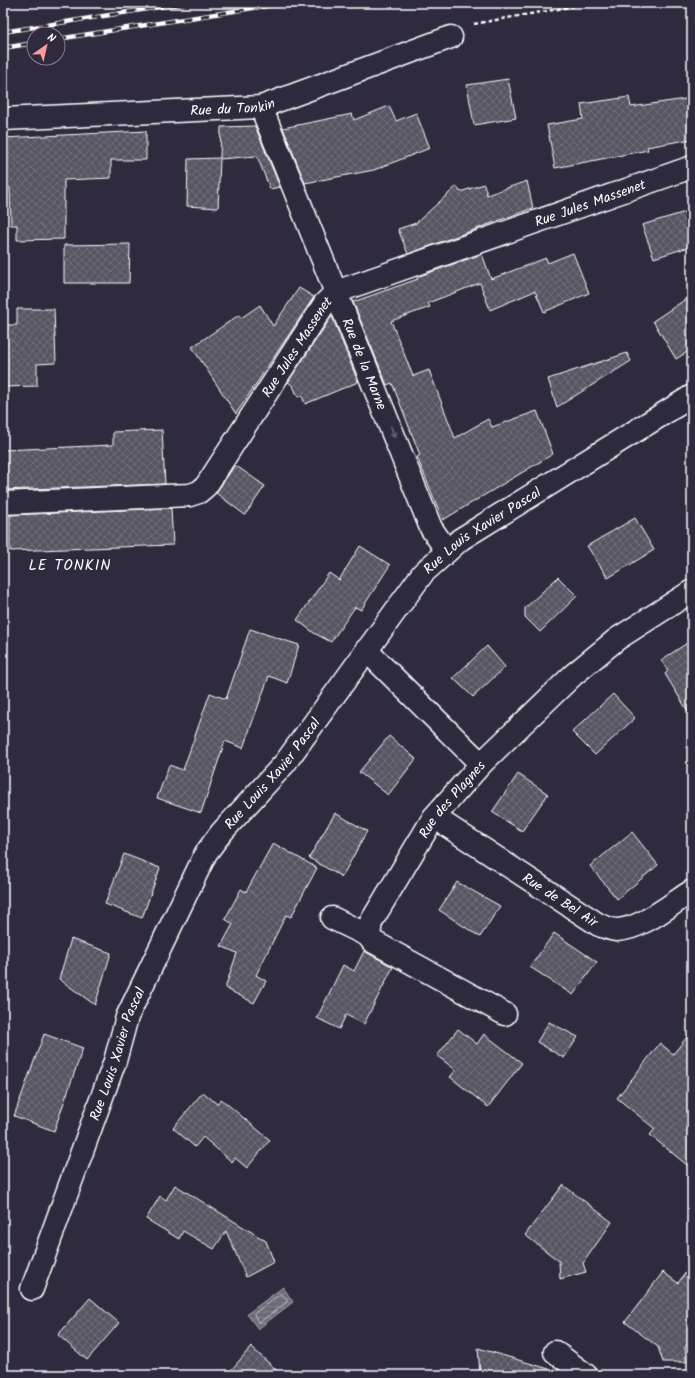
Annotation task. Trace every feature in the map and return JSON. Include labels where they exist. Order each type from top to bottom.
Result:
[{"type":"street","name":"Rue du Tonkin","points":[[3,119],[261,107],[451,37]]},
{"type":"street","name":"Rue de la Marne","points":[[261,107],[431,528],[447,551]]},
{"type":"street","name":"Rue Jules Massenet","points":[[3,503],[190,495],[199,492],[206,486],[325,304],[336,292],[692,167]]},
{"type":"street","name":"Rue Louis Xavier Pascal","points":[[32,1288],[115,1061],[127,1017],[206,853],[221,833],[284,763],[423,573],[462,539],[692,396]]},
{"type":"street","name":"Rue des Plagnes","points":[[369,936],[371,922],[434,817],[481,764],[572,675],[617,639],[692,591]]},
{"type":"street","points":[[366,650],[481,764]]},
{"type":"street","name":"Rue de Bel Air","points":[[434,817],[599,925],[616,930],[631,928],[643,922],[692,891]]},
{"type":"street","points":[[332,918],[369,936],[380,947],[505,1014]]},
{"type":"street","points":[[555,1352],[586,1375]]},
{"type":"path","points":[[451,37],[455,29],[459,27],[591,3]]},
{"type":"water","points":[[283,1287],[293,1302],[258,1329],[247,1314]]},
{"type":"building","points":[[508,79],[516,118],[474,125],[467,85]]},
{"type":"building","points":[[629,97],[631,107],[692,98],[692,139],[647,147],[648,150],[555,168],[547,125],[583,119],[581,104]]},
{"type":"building","points":[[389,106],[396,121],[416,113],[430,148],[374,170],[305,183],[283,128],[352,114],[354,120]]},
{"type":"building","points":[[255,126],[280,187],[270,189],[257,156],[220,159],[218,208],[187,206],[188,159],[220,158],[221,127]]},
{"type":"building","points":[[146,131],[146,160],[111,160],[111,178],[64,180],[64,239],[17,240],[17,225],[11,225],[10,188],[3,187],[3,138]]},
{"type":"building","points":[[527,181],[533,208],[408,254],[398,229],[416,223],[457,186],[460,192],[484,184],[487,195]]},
{"type":"building","points":[[692,210],[692,246],[654,258],[642,225]]},
{"type":"building","points":[[130,244],[129,283],[64,283],[64,245]]},
{"type":"building","points":[[573,253],[589,293],[544,312],[535,291],[490,310],[480,283],[428,303],[430,307],[391,321],[413,376],[429,370],[455,438],[488,419],[492,427],[537,411],[553,454],[443,520],[417,457],[420,455],[392,383],[387,385],[353,302],[482,254],[491,279],[546,258],[548,263]]},
{"type":"building","points":[[299,288],[314,297],[236,414],[192,347],[239,315],[241,318],[260,305],[273,326]]},
{"type":"building","points":[[692,295],[692,349],[676,359],[653,321]]},
{"type":"building","points":[[17,309],[54,309],[56,363],[37,364],[37,386],[3,387],[3,325],[17,325]]},
{"type":"building","points":[[332,316],[358,382],[305,404],[302,396],[298,397],[293,386],[288,382]]},
{"type":"building","points":[[627,353],[631,361],[557,407],[548,379]]},
{"type":"building","points":[[162,430],[165,484],[3,490],[3,450],[113,445],[113,432]]},
{"type":"building","points":[[235,465],[265,486],[245,515],[216,493]]},
{"type":"building","points":[[171,508],[173,545],[10,551],[10,515]]},
{"type":"building","points":[[635,518],[654,550],[608,578],[587,546]]},
{"type":"building","points":[[360,546],[390,565],[361,610],[355,607],[331,642],[314,633],[297,620],[329,573],[339,580]]},
{"type":"building","points":[[558,577],[577,596],[540,632],[525,617],[525,608]]},
{"type":"building","points":[[250,629],[299,645],[287,683],[269,676],[243,748],[225,741],[201,813],[157,798],[169,765],[183,770],[210,693],[226,699]]},
{"type":"building","points":[[692,640],[692,718],[665,674],[668,671],[661,660]]},
{"type":"building","points":[[487,646],[505,667],[473,697],[453,678]]},
{"type":"building","points":[[613,694],[635,718],[595,755],[572,732]]},
{"type":"building","points":[[389,736],[416,759],[388,795],[359,772]]},
{"type":"building","points":[[518,774],[548,794],[522,831],[492,812]]},
{"type":"building","points":[[335,813],[367,831],[342,877],[309,858]]},
{"type":"building","points":[[632,832],[658,865],[617,899],[590,866]]},
{"type":"building","points":[[273,843],[317,868],[291,917],[286,915],[256,975],[266,981],[254,1003],[225,988],[237,953],[221,946],[233,924],[225,919],[241,889],[246,892]]},
{"type":"building","points":[[124,854],[160,868],[142,918],[105,904]]},
{"type":"building","points":[[457,882],[500,906],[480,937],[439,910]]},
{"type":"building","points":[[554,933],[597,962],[573,995],[530,967]]},
{"type":"building","points":[[71,939],[111,953],[95,1005],[59,979]]},
{"type":"building","points":[[364,951],[393,967],[364,1024],[346,1015],[339,1029],[317,1018],[343,965],[354,971]]},
{"type":"building","points":[[549,1022],[578,1037],[564,1058],[537,1042]]},
{"type":"building","points":[[458,1029],[477,1044],[484,1034],[522,1063],[488,1107],[450,1077],[456,1070],[437,1056]]},
{"type":"building","points":[[692,1031],[692,1169],[650,1135],[655,1129],[617,1098],[660,1043],[673,1054]]},
{"type":"building","points":[[44,1034],[83,1048],[54,1131],[14,1116]]},
{"type":"building","points":[[203,1092],[217,1104],[221,1099],[270,1140],[247,1168],[235,1158],[232,1162],[203,1137],[195,1147],[173,1128]]},
{"type":"building","points":[[175,1185],[266,1241],[274,1262],[246,1277],[226,1231],[214,1249],[183,1231],[179,1239],[146,1219],[160,1196],[166,1200]]},
{"type":"building","points":[[563,1185],[612,1222],[583,1263],[586,1272],[560,1279],[559,1261],[525,1235]]},
{"type":"building","points":[[692,1264],[692,1338],[685,1347],[686,1362],[663,1362],[658,1347],[625,1322],[663,1272],[678,1283]]},
{"type":"building","points":[[90,1298],[119,1323],[87,1360],[58,1335]]},
{"type":"building","points":[[251,1347],[282,1375],[227,1375]]},
{"type":"building","points":[[478,1348],[549,1369],[548,1375],[480,1375]]},
{"type":"railway","points":[[3,32],[185,3]]},
{"type":"railway","points":[[66,38],[285,3]]},
{"type":"railway","points":[[3,48],[26,44]]},
{"type":"district","name":"LE TONKIN","points":[[70,565]]}]
